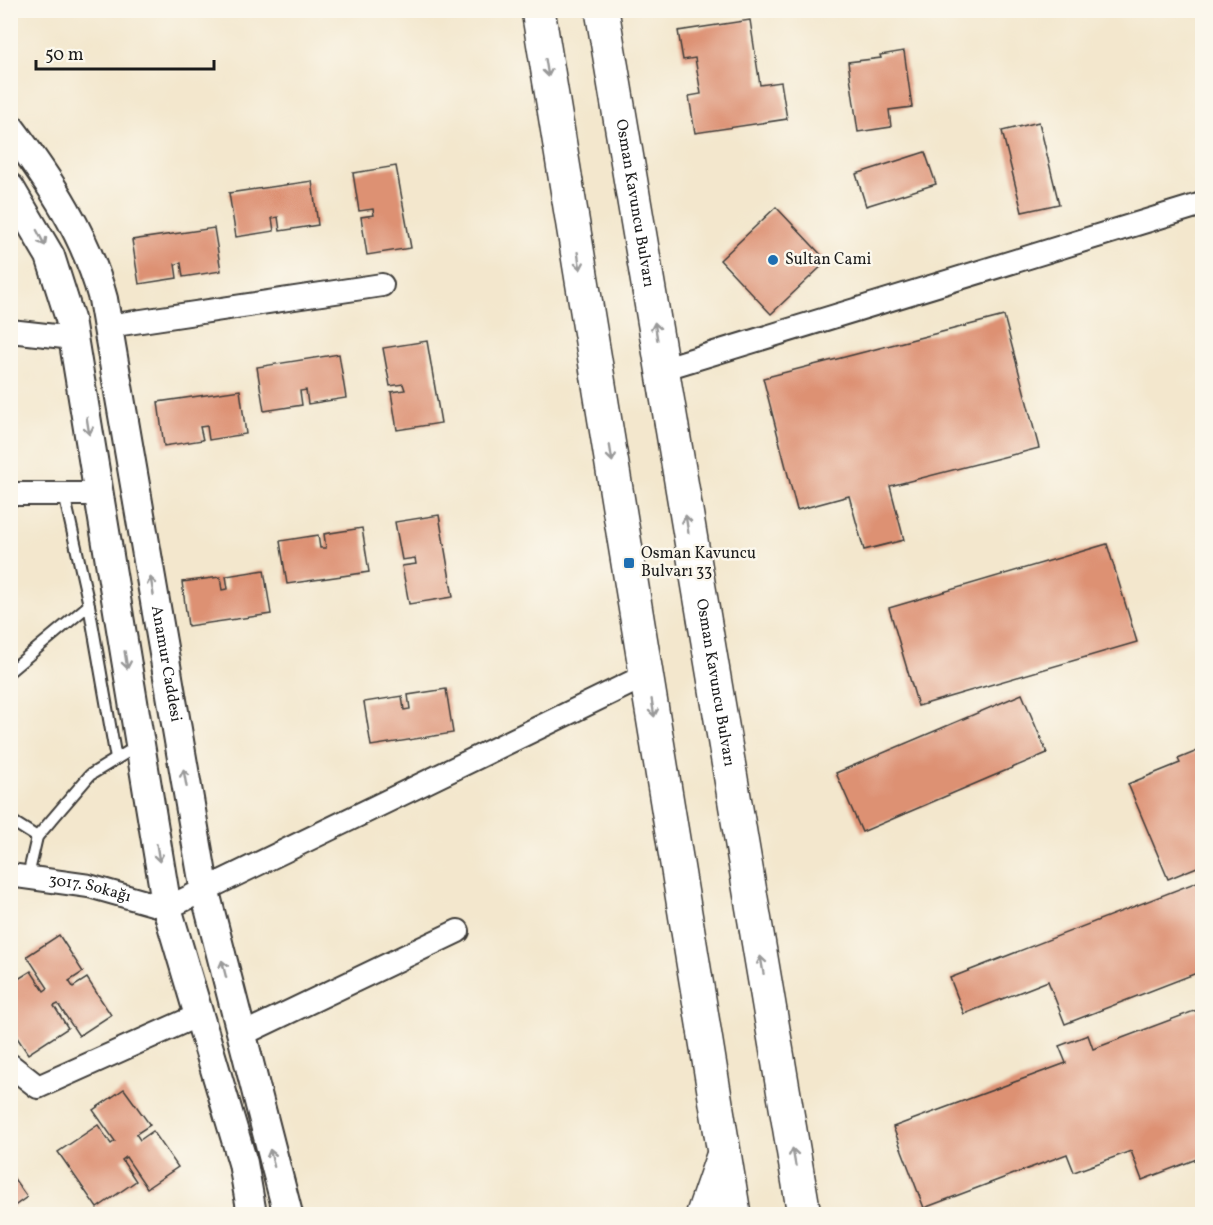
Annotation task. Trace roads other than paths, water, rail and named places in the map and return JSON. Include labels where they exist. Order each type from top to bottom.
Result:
[{"type":"highway","points":[[538,10],[734,1215]]},
{"type":"highway","name":"Osman Kavuncu Bulvarı","points":[[602,10],[804,1215]]},
{"type":"highway","points":[[703,1215],[718,1176],[724,1151]]},
{"type":"street","name":"Anamur Caddesi","points":[[10,128],[76,225],[96,273],[108,326],[205,892],[288,1215]]},
{"type":"street","points":[[10,188],[50,256],[62,287],[73,338],[99,494],[128,752],[167,908],[243,1163],[252,1215]]},
{"type":"street","points":[[662,369],[1203,204]]},
{"type":"street","points":[[108,326],[382,285]]},
{"type":"street","points":[[10,330],[73,338]]},
{"type":"street","points":[[10,494],[99,494]]},
{"type":"street","points":[[167,908],[205,892],[647,675]]},
{"type":"street","name":"3017. Sokağı","points":[[19,876],[89,886],[167,908]]},
{"type":"street","points":[[241,1035],[458,931]]},
{"type":"street","points":[[10,1065],[38,1087],[199,1015]]},
{"type":"lane","points":[[19,876],[37,837],[90,775],[128,752],[89,605],[64,494]]},
{"type":"lane","points":[[10,671],[89,605]]},
{"type":"lane","points":[[10,820],[37,837]]},
{"type":"place","name":"Sultan Cami","points":[[773,260]]},
{"type":"place","name":"Osman Kavuncu Bulvarı 33","points":[[629,563]]}]
